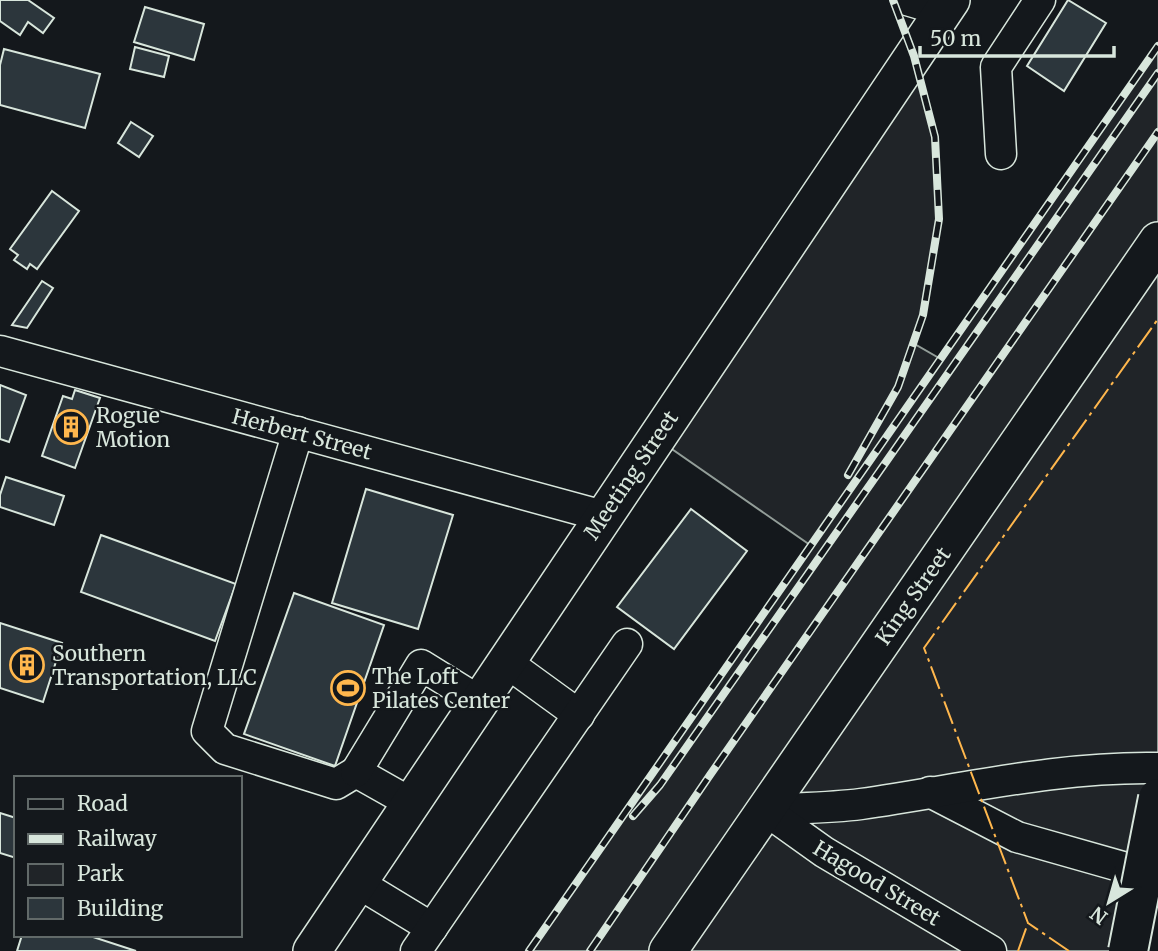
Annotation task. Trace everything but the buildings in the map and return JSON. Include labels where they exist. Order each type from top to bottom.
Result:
[{"type":"highway","points":[[1128,951],[1158,798]]},
{"type":"main road","name":"Meeting Street","points":[[313,951],[948,6]]},
{"type":"main road","name":"King Street","points":[[668,951],[1158,241]]},
{"type":"street","points":[[907,0],[948,6]]},
{"type":"street","points":[[1001,154],[996,67],[1040,0]]},
{"type":"street","name":"Herbert Street","points":[[0,351],[603,516]]},
{"type":"street","points":[[298,432],[207,731],[225,749],[336,784],[356,772],[421,665],[479,701]]},
{"type":"street","points":[[358,883],[424,939],[627,644]]},
{"type":"street","points":[[506,662],[579,715]]},
{"type":"street","points":[[765,810],[858,804],[1010,778],[1111,767],[1158,768]]},
{"type":"street","points":[[356,772],[411,803]]},
{"type":"street","points":[[930,792],[1017,838],[1158,877]]},
{"type":"street","name":"Hagood Street","points":[[765,810],[824,852],[991,951]]},
{"type":"green space","points":[[1158,46],[1158,798],[1128,951],[529,951],[810,545],[656,438],[914,56],[935,137],[939,219],[923,315],[913,343],[939,358]]},
{"type":"railway","points":[[848,475],[898,387],[923,315],[939,219],[935,137],[914,56],[893,0]]},
{"type":"railway","points":[[529,951],[1158,46]]},
{"type":"railway","points":[[633,816],[660,785],[1158,73]]},
{"type":"railway","points":[[590,951],[1158,132]]},
{"type":"power","points":[[1069,951],[1028,923],[924,648],[1158,319]]},
{"type":"power","points":[[1018,951],[1028,923]]},
{"type":"place","name":"Rogue Motion","points":[[71,427]]},
{"type":"place","name":"Southern Transportation, LLC","points":[[27,665]]},
{"type":"place","name":"The Loft Pilates Center","points":[[348,688]]}]
